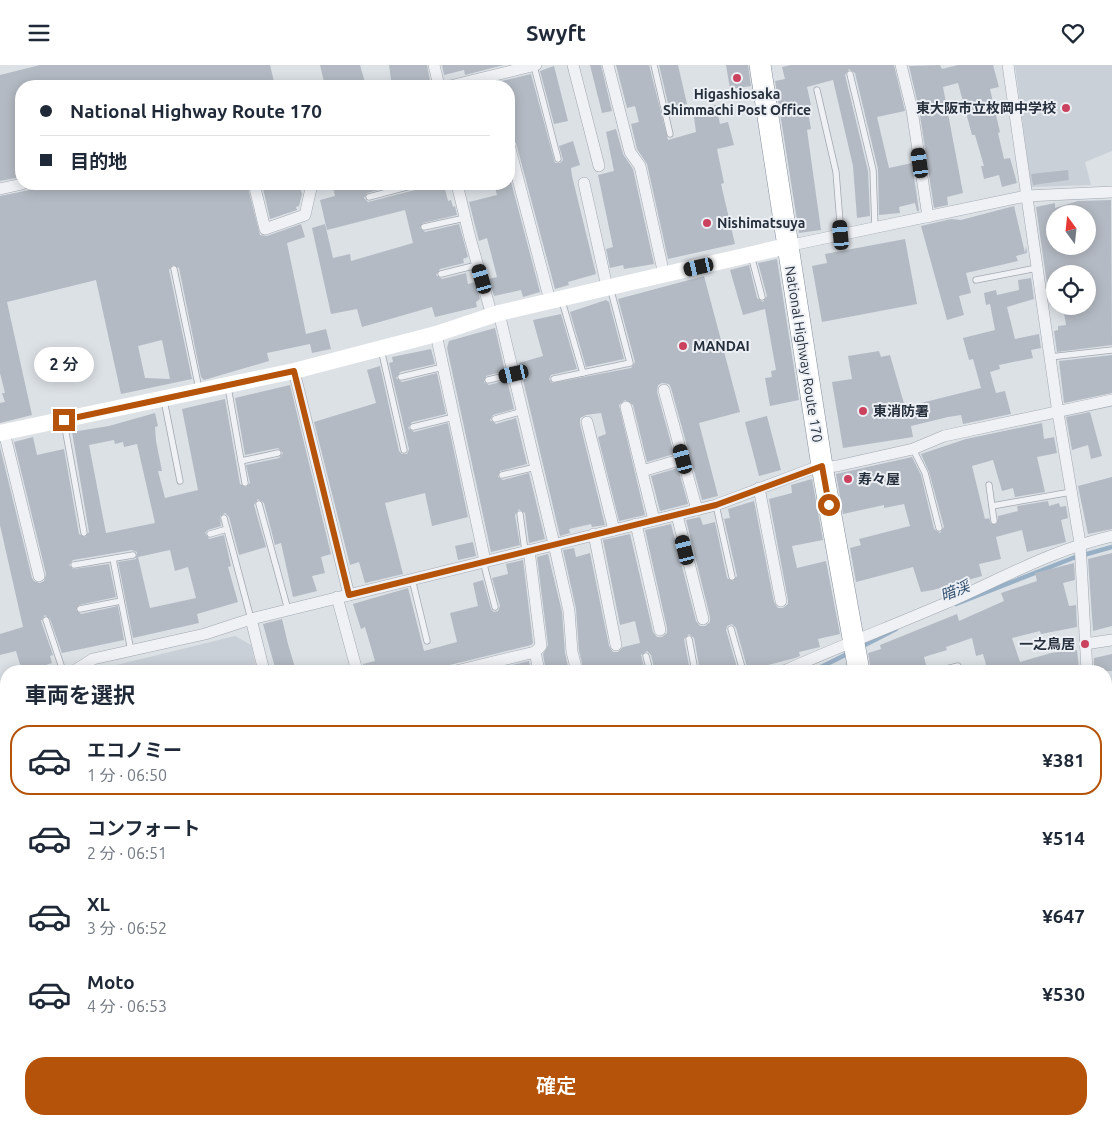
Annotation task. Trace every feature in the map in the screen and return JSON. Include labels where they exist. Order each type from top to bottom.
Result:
[{"type":"highway","name":"National Highway Route 170","points":[[760,65],[786,246],[822,466],[856,653]]},
{"type":"street","points":[[434,65],[438,80]]},
{"type":"street","points":[[493,80],[504,69],[535,65]]},
{"type":"street","points":[[573,65],[599,166]]},
{"type":"street","points":[[608,65],[630,152],[640,166],[664,275]]},
{"type":"street","points":[[901,65],[912,110],[928,217]]},
{"type":"street","points":[[1008,65],[1058,413],[1080,544],[1087,665]]},
{"type":"street","points":[[515,165],[556,300]]},
{"type":"street","points":[[584,183],[608,287]]},
{"type":"street","points":[[0,189],[15,186]]},
{"type":"street","points":[[255,190],[265,229],[304,215],[310,190]]},
{"type":"street","points":[[458,190],[477,265],[496,314],[514,374],[554,544],[568,611],[572,652],[575,665]]},
{"type":"street","points":[[39,576],[2,433],[228,387],[436,334],[496,314],[786,246],[1026,196],[1112,192]]},
{"type":"street","points":[[436,334],[484,561]]},
{"type":"street","points":[[294,371],[349,595]]},
{"type":"street","points":[[664,389],[697,510]]},
{"type":"street","points":[[84,665],[93,659],[206,634],[251,619],[337,597],[716,505],[822,466],[837,466],[913,449],[944,436],[1112,400]]},
{"type":"street","points":[[626,407],[654,520]]},
{"type":"street","points":[[587,422],[614,529]]},
{"type":"street","points":[[642,471],[683,459]]},
{"type":"street","points":[[759,488],[781,601]]},
{"type":"street","points":[[676,515],[702,619]]},
{"type":"street","points":[[636,524],[660,629]]},
{"type":"street","points":[[594,535],[616,645]]},
{"type":"street","points":[[808,665],[856,653],[945,603],[1080,544],[1112,536]]},
{"type":"street","points":[[494,665],[535,652],[541,646],[527,551]]},
{"type":"street","points":[[337,597],[355,665]]},
{"type":"street","points":[[251,619],[262,665]]},
{"type":"street","points":[[1085,644],[1112,639]]},
{"type":"street","points":[[535,652],[537,665]]},
{"type":"lane","points":[[535,65],[558,159]]},
{"type":"lane","points":[[654,65],[670,135]]},
{"type":"lane","points":[[850,73],[873,170],[876,228]]},
{"type":"lane","points":[[817,90],[836,172],[841,235]]},
{"type":"lane","points":[[369,197],[395,190]]},
{"type":"lane","points":[[424,227],[465,217]]},
{"type":"lane","points":[[751,254],[762,297]]},
{"type":"lane","points":[[441,274],[477,265]]},
{"type":"lane","points":[[976,280],[1037,267]]},
{"type":"lane","points":[[174,269],[200,392]]},
{"type":"lane","points":[[554,379],[630,363],[608,287]]},
{"type":"lane","points":[[556,300],[583,373]]},
{"type":"lane","points":[[380,349],[404,450]]},
{"type":"lane","points":[[1050,357],[1112,350]]},
{"type":"lane","points":[[401,377],[443,367]]},
{"type":"lane","points":[[488,379],[514,374]]},
{"type":"lane","points":[[228,387],[245,483]]},
{"type":"lane","points":[[164,400],[180,481]]},
{"type":"lane","points":[[494,419],[523,411]]},
{"type":"lane","points":[[413,427],[454,417]]},
{"type":"lane","points":[[64,420],[84,533]]},
{"type":"lane","points":[[913,449],[924,473],[939,528]]},
{"type":"lane","points":[[241,461],[278,453]]},
{"type":"lane","points":[[502,475],[536,467]]},
{"type":"lane","points":[[989,485],[994,521]]},
{"type":"lane","points":[[992,506],[1071,492]]},
{"type":"lane","points":[[260,504],[288,610]]},
{"type":"lane","points":[[716,505],[732,577]]},
{"type":"lane","points":[[520,515],[527,551]]},
{"type":"lane","points":[[224,518],[251,619]]},
{"type":"lane","points":[[210,534],[227,529]]},
{"type":"lane","points":[[74,565],[132,555]]},
{"type":"lane","points":[[113,559],[131,651]]},
{"type":"lane","points":[[484,561],[495,607]]},
{"type":"lane","points":[[412,579],[427,641]]},
{"type":"lane","points":[[80,609],[121,601]]},
{"type":"lane","points":[[46,620],[61,665]]},
{"type":"lane","points":[[731,629],[741,665]]},
{"type":"lane","points":[[689,639],[695,665]]},
{"type":"lane","points":[[646,656],[648,665]]},
{"type":"shaded area","name":"東大阪市立枚岡中学校","points":[[1015,65],[1112,65],[1112,151],[1085,162],[1091,185],[1031,187]]},
{"type":"shaded area","points":[[235,636],[251,645],[256,665],[117,665]]},
{"type":"building","points":[[40,65],[270,65],[274,80],[15,80],[15,178],[0,181],[0,75]]},
{"type":"building","points":[[320,65],[360,65],[364,80],[324,80]]},
{"type":"building","points":[[389,65],[427,65],[430,80],[391,80]]},
{"type":"building","points":[[442,65],[504,65],[465,75],[464,70],[444,75]]},
{"type":"building","points":[[590,65],[601,65],[612,111],[602,113]]},
{"type":"building","points":[[616,65],[649,65],[668,140],[696,132],[693,110],[716,105],[720,124],[728,122],[734,145],[717,149],[724,183],[721,184],[735,244],[668,259],[647,164],[637,149],[631,124],[639,122],[635,106],[627,108]]},
{"type":"building","points":[[659,65],[678,65],[687,104],[669,108]]},
{"type":"building","points":[[726,65],[748,65],[751,86],[730,89]]},
{"type":"building","points":[[791,65],[894,65],[905,111],[877,117],[889,168],[912,163],[919,211],[917,211],[915,203],[899,207],[900,213],[879,215],[878,169],[855,73],[849,69],[845,75],[868,171],[870,216],[857,218],[853,166],[833,80],[807,87],[811,105],[807,106],[811,129],[807,130],[821,230],[799,233],[775,81],[785,79],[782,67]]},
{"type":"building","points":[[940,65],[942,69],[958,65],[993,65],[999,87],[990,89],[1000,132],[998,133],[1004,159],[1010,158],[1017,183],[1002,187],[999,175],[984,179],[981,166],[984,166],[975,135],[972,135],[958,83],[943,87],[963,193],[947,197],[948,205],[934,208],[919,109],[909,66]]},
{"type":"building","points":[[554,66],[568,121],[554,124],[540,71]]},
{"type":"building","points":[[531,74],[555,163],[560,163],[563,160],[559,146],[573,141],[580,165],[571,168],[572,176],[596,274],[568,282],[569,285],[555,289],[515,142],[515,80],[506,80]]},
{"type":"building","points":[[616,129],[623,154],[633,169],[654,264],[624,269],[623,265],[610,268],[606,249],[613,247],[598,175],[614,171],[606,132]]},
{"type":"building","points":[[1068,170],[1069,180],[1033,185],[1031,174]]},
{"type":"building","points":[[30,190],[249,190],[260,235],[267,236],[301,224],[305,237],[287,243],[306,334],[326,329],[331,349],[312,353],[310,344],[267,353],[269,361],[204,380],[201,377],[179,268],[173,265],[169,270],[192,379],[121,394],[96,280],[7,302],[32,415],[0,423],[0,403],[5,402],[2,393],[5,393],[0,373],[0,196]],"holes":[[[162,340],[170,379],[145,378],[138,346]]]},
{"type":"building","points":[[263,190],[301,190],[302,194],[299,206],[296,207],[297,210],[270,219]]},
{"type":"building","points":[[334,190],[378,190],[367,193],[364,198],[368,202],[415,190],[445,190],[448,201],[451,200],[453,207],[455,206],[457,215],[423,223],[420,228],[425,232],[459,224],[468,257],[463,259],[464,263],[440,269],[436,275],[442,279],[466,273],[468,284],[475,282],[480,299],[476,302],[477,307],[435,317],[432,307],[362,327],[357,309],[331,314],[312,228],[325,224],[333,258],[350,254],[351,261],[413,243],[405,210],[327,230],[320,200],[335,196]]},
{"type":"building","points":[[496,190],[513,190],[540,292],[523,297],[521,290],[494,296],[489,279],[497,277],[487,238],[479,241],[469,202],[497,195]]},
{"type":"building","points":[[1111,200],[1112,345],[1057,352],[1054,331],[1058,330],[1058,326],[1066,325],[1064,315],[1096,315],[1096,265],[1046,265],[1046,277],[1036,207],[1055,203],[1055,205],[1046,205],[1046,255],[1096,255],[1096,205],[1065,205],[1078,201]]},
{"type":"building","points":[[1014,206],[1025,253],[1026,246],[1027,253],[1016,256],[1018,261],[966,273],[971,293],[959,296],[964,315],[947,320],[921,226],[951,219],[961,220]]},
{"type":"building","points":[[905,239],[917,304],[822,322],[812,266],[827,263],[825,254]]},
{"type":"building","points":[[777,259],[799,400],[770,406],[765,378],[772,377],[771,371],[776,370],[765,309],[743,315],[730,270],[749,265],[757,298],[763,302],[767,296],[758,263]]},
{"type":"building","points":[[704,276],[740,412],[699,423],[718,496],[702,500],[671,388],[669,384],[662,383],[658,385],[657,392],[674,454],[647,462],[633,405],[625,400],[619,405],[645,515],[619,521],[598,437],[606,434],[601,413],[586,415],[580,418],[580,424],[605,525],[592,527],[591,524],[569,529],[570,533],[560,536],[519,363],[543,356],[533,320],[561,314],[577,369],[551,375],[549,379],[552,383],[631,368],[635,362],[618,299]]},
{"type":"building","points":[[1031,278],[1034,299],[1007,307],[1015,339],[1039,334],[1041,348],[1031,350],[1033,358],[999,365],[1000,369],[990,372],[996,393],[1005,391],[1011,414],[963,424],[961,415],[948,417],[911,426],[913,437],[843,448],[832,382],[852,379],[848,356],[879,351],[881,357],[890,355],[905,407],[981,388],[973,359],[969,360],[963,338],[995,330],[990,304],[986,305],[984,293],[996,290],[997,295],[1019,290],[1018,280]]},
{"type":"building","points":[[606,300],[609,302],[624,359],[586,367],[570,312]]},
{"type":"building","points":[[495,328],[505,371],[486,376],[484,382],[489,385],[507,380],[514,409],[493,415],[490,420],[496,424],[516,418],[527,464],[500,471],[498,477],[503,480],[529,473],[545,539],[529,543],[525,513],[519,509],[515,515],[520,545],[491,552],[447,348],[449,341]]},
{"type":"building","points":[[431,349],[435,364],[400,372],[396,378],[402,382],[437,373],[446,414],[412,422],[408,428],[414,432],[448,423],[468,517],[432,526],[425,493],[385,503],[403,574],[365,583],[359,562],[350,565],[314,422],[376,403],[367,370],[380,366],[399,451],[402,454],[407,454],[409,449],[389,363],[393,362],[392,357]]},
{"type":"building","points":[[1112,355],[1112,393],[1064,403],[1059,361]]},
{"type":"building","points":[[290,385],[331,554],[321,557],[325,573],[312,576],[317,591],[293,597],[281,543],[275,545],[264,503],[258,499],[254,505],[266,547],[239,555],[229,517],[225,513],[220,516],[221,526],[208,530],[205,533],[209,539],[224,535],[231,566],[228,567],[238,602],[197,614],[199,623],[133,638],[118,562],[136,559],[137,552],[132,550],[73,560],[69,565],[73,569],[109,564],[116,597],[79,605],[76,610],[81,614],[118,606],[124,640],[62,653],[50,619],[45,615],[41,621],[53,655],[50,656],[52,663],[46,665],[20,665],[16,651],[0,655],[0,634],[23,627],[0,525],[0,447],[32,578],[40,583],[44,581],[46,574],[14,442],[33,437],[37,455],[64,449],[79,534],[85,537],[89,532],[72,432],[109,426],[155,413],[158,426],[155,427],[156,441],[162,471],[158,471],[165,498],[198,490],[182,409],[225,399],[240,484],[246,487],[250,483],[246,465],[279,458],[283,453],[278,448],[245,455],[235,398]],"holes":[[[114,440],[115,444],[123,442],[124,447],[137,444],[155,523],[106,533],[89,445]],[[170,550],[175,571],[188,567],[196,598],[150,608],[138,557]]]},
{"type":"building","points":[[1090,412],[1102,456],[1091,459],[1088,445],[1072,450],[1066,417]]},
{"type":"building","points":[[767,416],[781,470],[759,476],[745,422]]},
{"type":"building","points":[[1042,423],[1044,439],[1054,437],[1057,453],[1037,457],[1045,492],[1015,497],[1013,488],[1002,491],[993,460],[972,466],[985,519],[989,518],[991,524],[997,524],[998,516],[1018,511],[1017,506],[1048,501],[1049,506],[1059,503],[1060,507],[1066,506],[1068,518],[1061,520],[1066,542],[1027,552],[1022,530],[996,537],[1001,559],[979,564],[982,576],[933,590],[921,592],[913,567],[856,582],[850,548],[861,545],[859,539],[910,526],[904,504],[884,508],[884,505],[843,514],[836,474],[912,457],[921,475],[934,529],[940,533],[944,527],[929,472],[921,454],[966,439]]},
{"type":"building","points":[[678,468],[688,504],[660,511],[651,476]]},
{"type":"building","points":[[1112,477],[1112,529],[1088,534],[1078,486]]},
{"type":"building","points":[[812,479],[823,540],[792,546],[797,568],[826,561],[840,634],[818,639],[820,647],[799,652],[800,656],[795,658],[768,665],[746,665],[736,628],[732,624],[727,626],[726,630],[736,665],[699,665],[694,638],[689,634],[684,639],[689,665],[654,665],[651,655],[647,651],[641,655],[644,665],[582,665],[579,651],[576,609],[563,550],[574,548],[576,557],[590,553],[609,646],[613,652],[618,652],[623,647],[640,643],[635,621],[620,625],[603,540],[630,534],[653,632],[657,637],[662,637],[667,633],[667,628],[645,530],[671,524],[696,621],[700,626],[705,626],[710,622],[710,617],[686,520],[700,517],[703,525],[715,522],[727,578],[733,581],[737,576],[724,519],[730,518],[728,509],[754,501],[774,602],[778,608],[783,608],[788,604],[788,600],[769,499],[792,493],[791,485]]},
{"type":"building","points":[[473,542],[476,556],[458,560],[455,546]]},
{"type":"building","points":[[1112,553],[1112,626],[1093,631],[1088,559]]},
{"type":"building","points":[[548,554],[562,612],[568,665],[545,665],[543,654],[548,645],[537,557]]},
{"type":"building","points":[[523,560],[533,643],[531,645],[449,665],[363,665],[375,661],[365,627],[361,629],[353,604],[408,588],[424,651],[457,642],[450,613],[478,606],[473,583],[483,580],[491,609],[494,612],[498,611],[500,606],[492,578],[508,574],[506,564]]},
{"type":"building","points":[[1074,563],[1075,580],[1063,583],[1069,606],[1076,605],[1077,627],[1041,634],[1040,631],[1012,638],[1020,662],[1051,653],[1077,650],[1079,665],[986,665],[983,654],[976,656],[972,638],[946,647],[947,650],[924,657],[926,665],[870,665],[868,653],[881,649],[880,645],[957,614],[959,621],[1004,601],[1001,593],[1037,581],[1035,573]]},
{"type":"building","points":[[282,619],[294,665],[274,665],[263,624]]},
{"type":"building","points":[[1112,654],[1112,665],[1094,665],[1094,658]]},
{"type":"building","points":[[529,661],[530,665],[513,665]]},
{"type":"waterway","name":"暗渓","points":[[956,604],[1073,558],[1112,547]]},
{"type":"waterway","name":"暗渓","points":[[861,647],[896,629]]},
{"type":"waterway","name":"暗渓","points":[[825,665],[849,653]]},
{"type":"place","name":"Higashiosaka Shimmachi Post Office","points":[[737,78]]},
{"type":"place","name":"東大阪市立枚岡中学校","points":[[1066,108]]},
{"type":"place","name":"Nishimatsuya","points":[[707,223]]},
{"type":"place","name":"MANDAI","points":[[683,346]]},
{"type":"place","name":"東消防署","points":[[863,411]]},
{"type":"place","name":"寿々屋","points":[[848,479]]},
{"type":"place","name":"一之鳥居","points":[[1085,644]]},
{"type":"route","points":[[64,420],[228,387],[294,371],[349,595],[716,505],[822,466],[829,505]]}]
